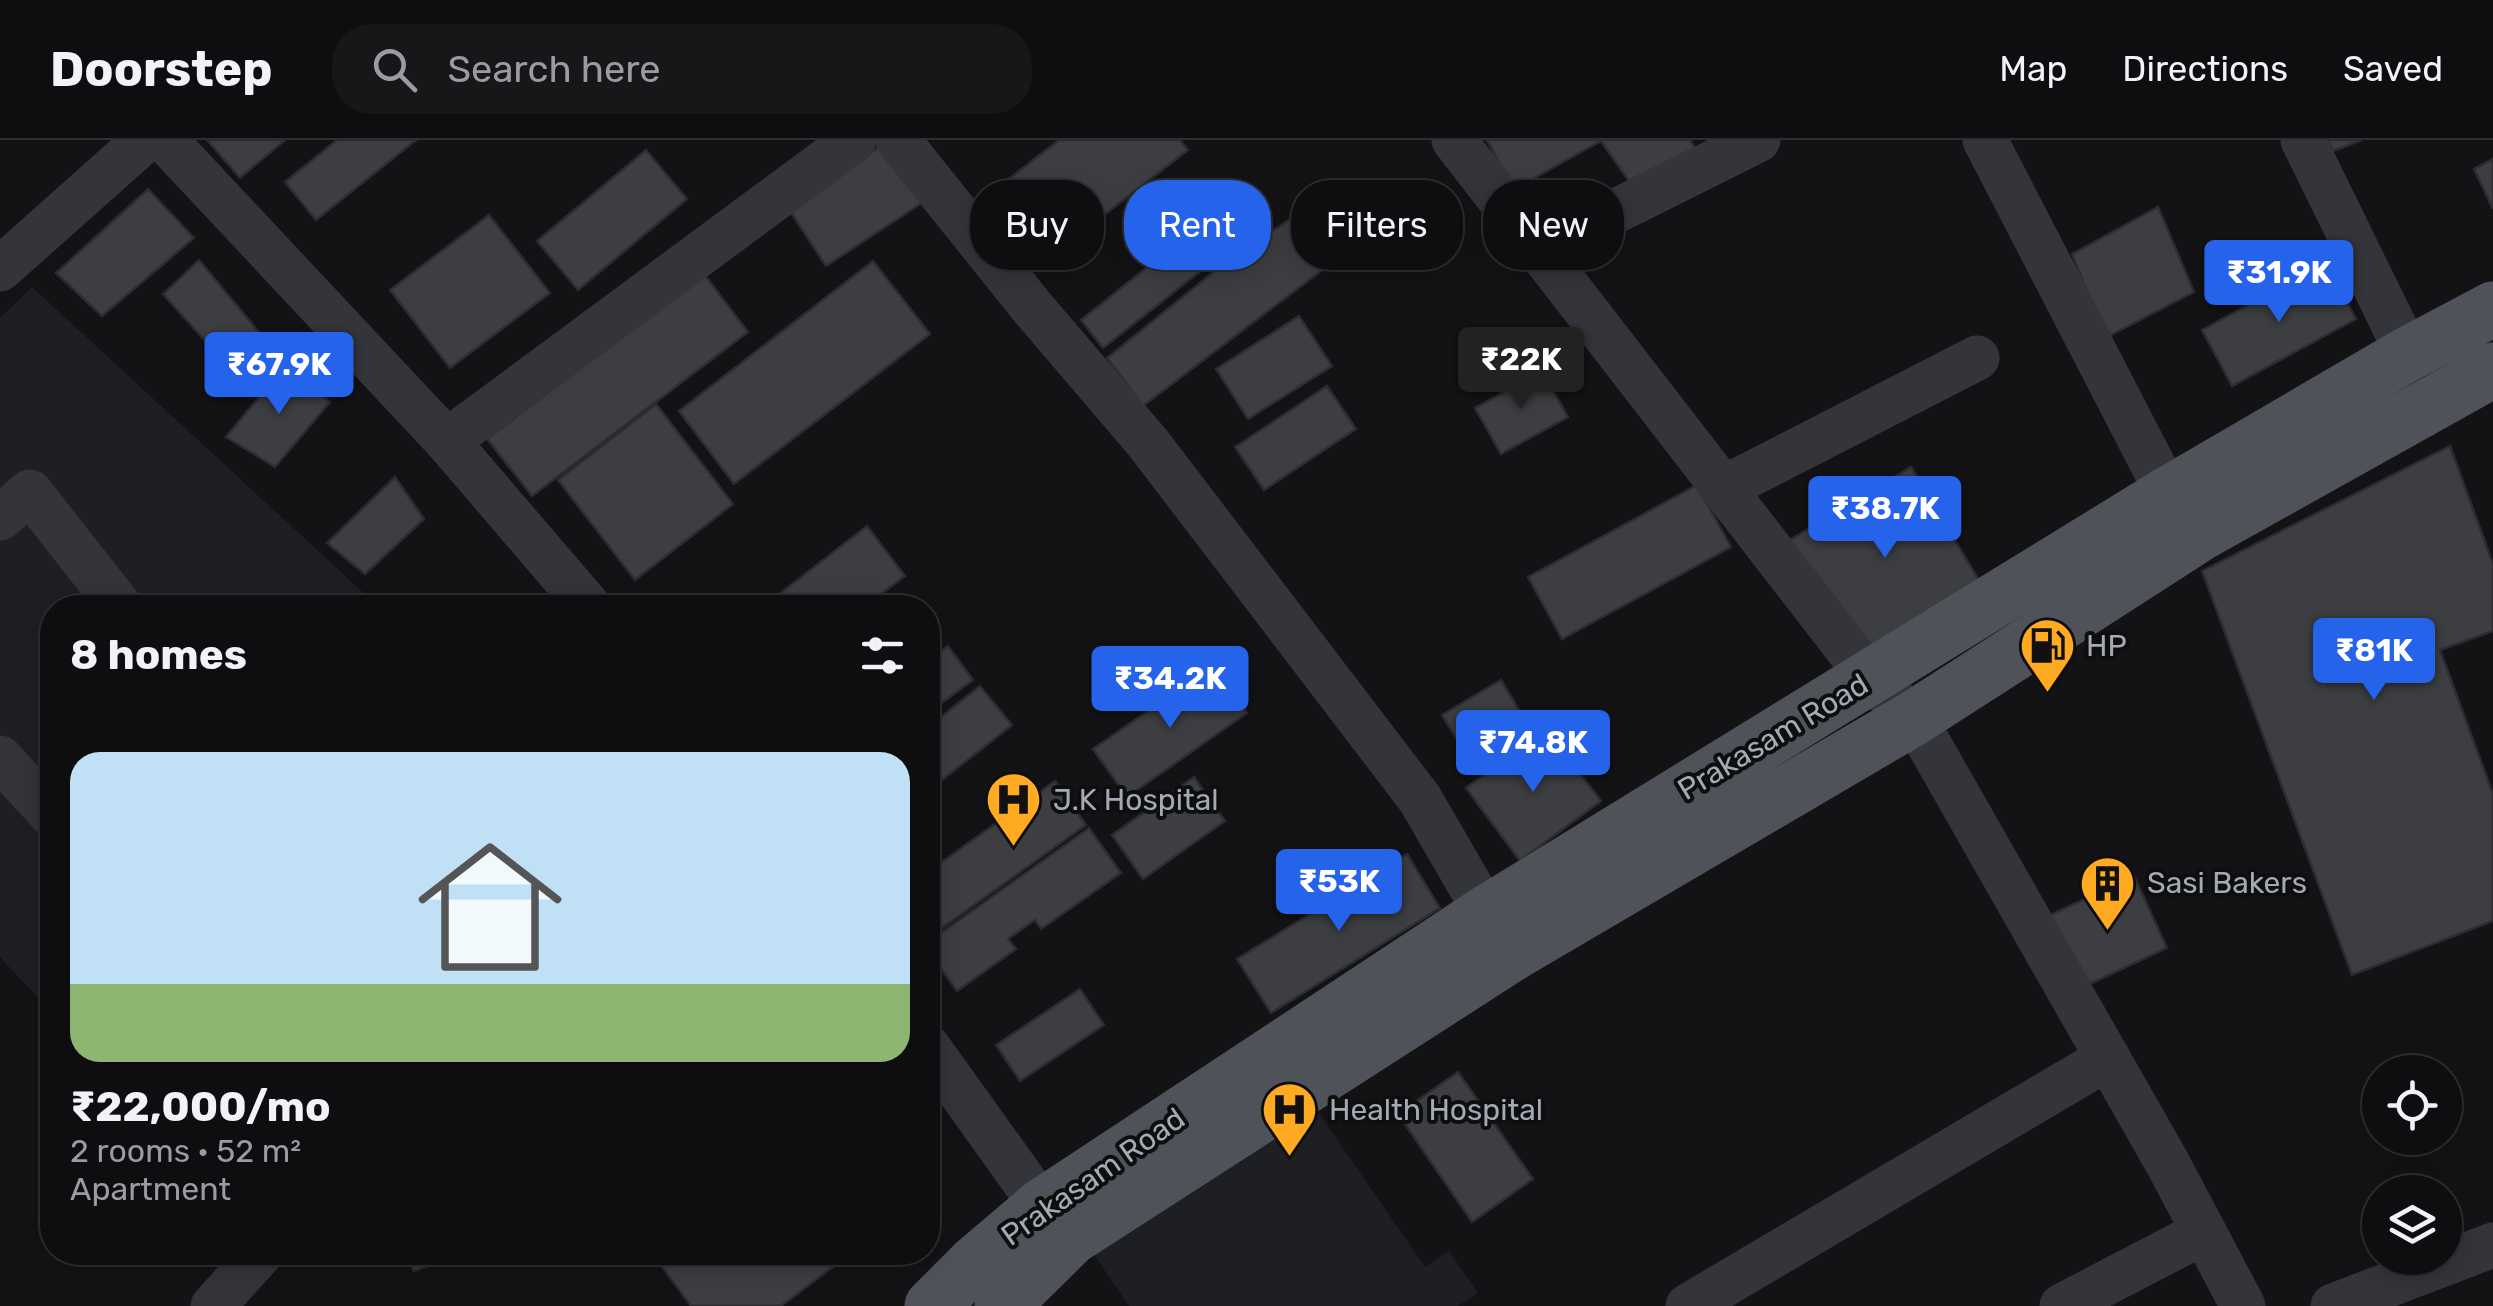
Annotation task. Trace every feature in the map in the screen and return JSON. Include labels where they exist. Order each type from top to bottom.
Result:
[{"type":"main road","name":"Prakasam Road","points":[[932,1306],[974,1263],[1042,1206],[1486,913],[2168,494],[2493,309]]},
{"type":"main road","name":"Prakasam Road","points":[[1002,1306],[1049,1256],[1105,1216],[1515,952],[1914,718],[2203,532],[2493,370]]},
{"type":"street","points":[[0,269],[145,140]]},
{"type":"street","points":[[165,140],[448,441],[579,595]]},
{"type":"street","points":[[448,441],[854,140]]},
{"type":"street","points":[[898,140],[1031,306],[1148,442],[1409,784],[1486,913]]},
{"type":"street","points":[[1454,140],[1485,180]]},
{"type":"street","points":[[1624,207],[1758,140]]},
{"type":"street","points":[[1985,140],[2168,494]]},
{"type":"street","points":[[2303,140],[2408,354]]},
{"type":"street","points":[[1554,270],[1870,678],[1914,718],[2168,1164],[2243,1306]]},
{"type":"street","points":[[1724,488],[1977,358]]},
{"type":"street","points":[[0,518],[30,492],[111,595]]},
{"type":"street","points":[[0,758],[40,803]]},
{"type":"street","points":[[1688,1306],[2108,1058]]},
{"type":"street","points":[[940,1064],[1042,1206]]},
{"type":"street","points":[[2062,1306],[2202,1233]]},
{"type":"street","points":[[2333,1306],[2493,1245]]},
{"type":"street","points":[[213,1306],[250,1265]]},
{"type":"shaded area","points":[[32,287],[366,595],[40,595],[40,1000],[0,957],[0,318]]},
{"type":"shaded area","name":"Health Hospital","points":[[1312,1103],[1425,1267],[1449,1251],[1478,1293],[1458,1306],[1129,1306],[1093,1253]]},
{"type":"building","points":[[207,140],[285,140],[240,178]]},
{"type":"building","points":[[337,140],[416,140],[316,220],[285,182]]},
{"type":"building","points":[[890,140],[928,199],[826,266],[788,208]]},
{"type":"building","points":[[1059,140],[1180,140],[1188,150],[1149,180],[1124,180],[1124,200],[1104,215],[1104,180],[1007,180]]},
{"type":"building","points":[[1487,140],[1690,140],[1699,154],[1631,184],[1601,141],[1531,180],[1508,180]]},
{"type":"building","points":[[2327,140],[2362,140],[2333,151]]},
{"type":"building","points":[[646,150],[687,199],[578,290],[537,241]]},
{"type":"building","points":[[2493,159],[2493,209],[2474,169]]},
{"type":"building","points":[[148,189],[194,238],[102,316],[56,273]]},
{"type":"building","points":[[2158,207],[2194,292],[2105,338],[2072,254]]},
{"type":"building","points":[[489,215],[550,293],[450,368],[390,290]]},
{"type":"building","points":[[1289,220],[1291,270],[1322,270],[1143,406],[1107,358],[1216,270],[1271,270],[1271,232]]},
{"type":"building","points":[[199,260],[273,349],[237,376],[163,294]]},
{"type":"building","points":[[873,261],[930,334],[734,484],[679,411]]},
{"type":"building","points":[[2326,263],[2356,319],[2232,386],[2202,330]]},
{"type":"building","points":[[1144,270],[1202,270],[1103,348],[1081,320]]},
{"type":"building","points":[[704,274],[748,332],[532,496],[487,439]]},
{"type":"building","points":[[1299,316],[1332,366],[1248,419],[1216,369]]},
{"type":"building","points":[[287,363],[330,402],[275,467],[226,437]]},
{"type":"building","points":[[1542,371],[1568,417],[1501,454],[1475,408]]},
{"type":"building","points":[[1327,386],[1356,429],[1264,490],[1235,447]]},
{"type":"building","points":[[656,404],[733,504],[635,580],[558,480]]},
{"type":"building","points":[[2450,446],[2493,564],[2493,631],[2440,650],[2493,794],[2493,921],[2352,975],[2202,571]]},
{"type":"building","points":[[1911,467],[1980,582],[1859,655],[1790,540]]},
{"type":"building","points":[[395,477],[424,519],[365,574],[327,543]]},
{"type":"building","points":[[1697,485],[1731,547],[1562,639],[1528,577]]},
{"type":"building","points":[[867,526],[905,576],[880,595],[778,595]]},
{"type":"building","points":[[948,646],[973,680],[940,704],[940,652]]},
{"type":"building","points":[[1214,665],[1247,713],[1127,797],[1093,749]]},
{"type":"building","points":[[1501,680],[1525,720],[1466,755],[1442,715]]},
{"type":"building","points":[[980,686],[1012,725],[940,782],[940,718]]},
{"type":"building","points":[[1546,728],[1601,801],[1520,861],[1466,788]]},
{"type":"building","points":[[1194,777],[1225,821],[1143,879],[1112,835]]},
{"type":"building","points":[[1055,781],[1086,825],[940,929],[940,863]]},
{"type":"building","points":[[1089,828],[1121,873],[1041,929],[1035,920],[1008,939],[1016,949],[957,991],[940,968],[940,934]]},
{"type":"building","points":[[1407,854],[1440,908],[1271,1013],[1237,959]]},
{"type":"building","name":"Sasi Bakers","points":[[2134,876],[2167,948],[2081,988],[2048,916]]},
{"type":"building","points":[[1080,989],[1104,1025],[1020,1081],[996,1045]]},
{"type":"building","points":[[1458,1072],[1533,1179],[1472,1222],[1398,1114]]},
{"type":"building","points":[[661,1265],[836,1265],[781,1306],[691,1306]]},
{"type":"place","name":"HP","points":[[2047,695]]},
{"type":"place","name":"J.K Hospital","points":[[1014,849]]},
{"type":"place","name":"Sasi Bakers","points":[[2108,932]]},
{"type":"place","name":"Health Hospital","points":[[1290,1159]]}]
